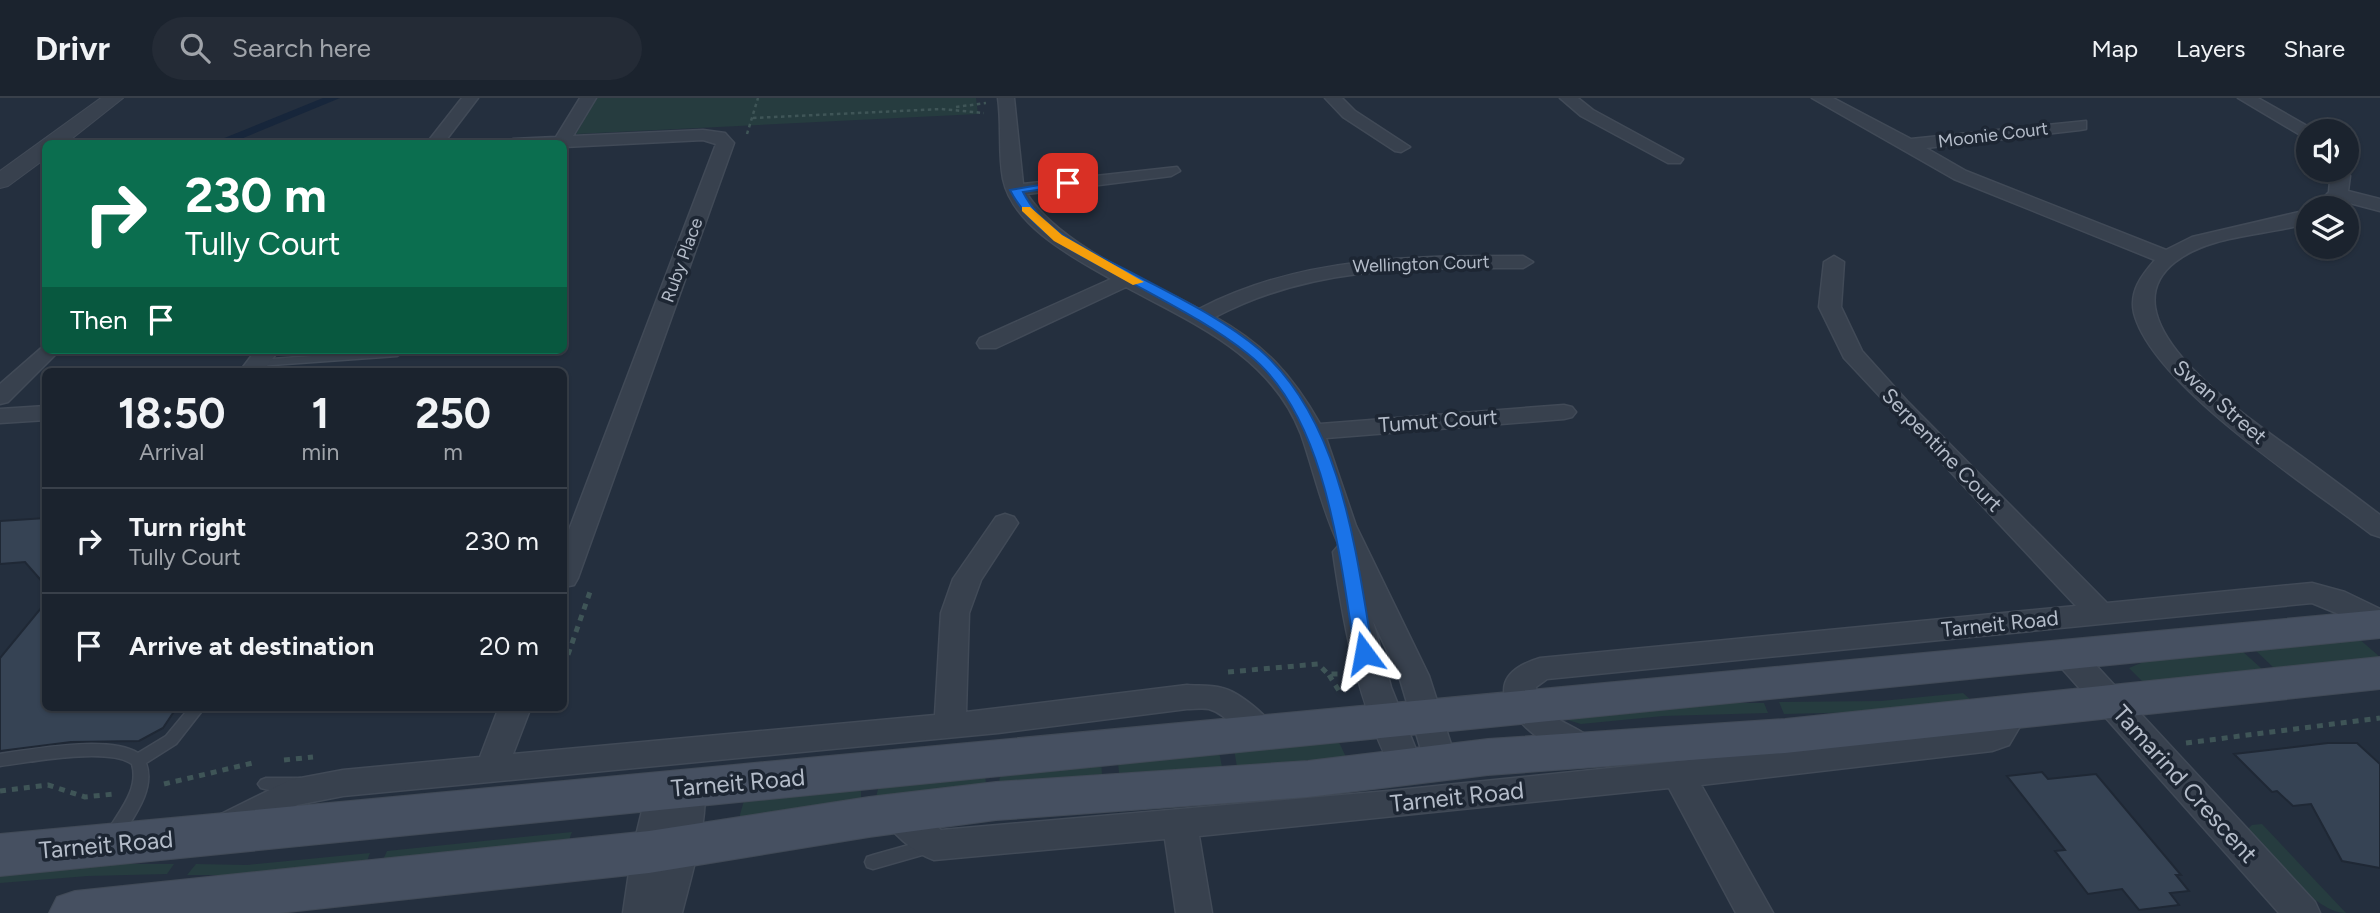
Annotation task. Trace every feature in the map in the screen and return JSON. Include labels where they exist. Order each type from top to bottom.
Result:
[{"type":"main road","name":"Tarneit Road","points":[[0,855],[1263,734],[2380,622]]},
{"type":"main road","points":[[1963,665],[2000,711]]},
{"type":"main road","name":"Tarneit Road","points":[[75,913],[665,849],[996,800],[1308,779],[1583,749],[1784,736],[2000,711],[2380,673]]},
{"type":"street","points":[[56,140],[113,98]]},
{"type":"street","points":[[437,140],[470,98]]},
{"type":"street","points":[[563,140],[588,98]]},
{"type":"street","points":[[1333,98],[1349,114],[1401,147]]},
{"type":"street","points":[[1568,98],[1587,113],[1674,159]]},
{"type":"street","points":[[1821,98],[1989,188],[2173,254],[2213,238],[2296,219]]},
{"type":"street","points":[[2246,98],[2296,125]]},
{"type":"street","points":[[1007,106],[1010,164],[1016,190],[1024,206],[1058,238],[1201,316],[1254,352],[1275,372],[1290,392],[1312,432],[1343,526],[1415,676],[1407,719]]},
{"type":"street","name":"Moonie Court","points":[[1905,145],[2080,125]]},
{"type":"street","name":"Ruby Place","points":[[567,141],[703,135],[719,137],[725,143],[567,570]]},
{"type":"street","points":[[0,181],[42,151]]},
{"type":"street","points":[[1016,190],[1171,171]]},
{"type":"street","points":[[2342,182],[2338,194],[2380,205]]},
{"type":"street","name":"Swan Street","points":[[2173,254],[2148,278],[2143,298],[2149,324],[2167,356],[2210,398],[2380,528]]},
{"type":"street","name":"Wellington Court","points":[[1201,316],[1221,304],[1284,280],[1339,267],[1382,263],[1524,262]]},
{"type":"street","name":"Serpentine Court","points":[[1835,262],[1830,307],[1852,353],[1899,406],[2101,614]]},
{"type":"street","points":[[988,343],[1129,278]]},
{"type":"street","points":[[0,397],[45,354]]},
{"type":"street","name":"Tumut Court","points":[[1312,432],[1564,412]]},
{"type":"street","points":[[0,416],[42,413]]},
{"type":"street","points":[[950,724],[955,613],[967,579],[1005,523]]},
{"type":"street","points":[[1343,526],[1358,631],[1407,719],[1424,765]]},
{"type":"street","name":"Tarneit Road","points":[[1525,708],[1519,694],[1520,682],[1540,669],[2312,593],[2335,599],[2380,622]]},
{"type":"street","name":"Tamarind Crescent","points":[[2068,655],[2302,913]]},
{"type":"street","name":"Tarneit Road","points":[[212,835],[290,793],[305,789],[1207,696],[1217,698],[1263,734]]},
{"type":"street","points":[[1525,708],[1542,726],[1583,749]]},
{"type":"street","points":[[491,770],[513,711]]},
{"type":"street","name":"Tarneit Road","points":[[934,845],[1679,776],[1997,738],[2004,731],[2005,723],[2000,711]]},
{"type":"street","points":[[1679,776],[1755,913]]},
{"type":"street","points":[[664,913],[665,849],[676,789]]},
{"type":"street","points":[[897,813],[934,845]]},
{"type":"street","points":[[1180,822],[1194,913]]},
{"type":"street","points":[[640,913],[665,849]]},
{"type":"lane","points":[[259,361],[380,354]]},
{"type":"lane","points":[[138,761],[172,740],[195,711]]},
{"type":"lane","points":[[0,760],[105,750],[130,753],[138,761],[141,776],[138,791],[106,845]]},
{"type":"lane","name":"Tarneit Road","points":[[266,784],[297,783],[305,789]]},
{"type":"lane","points":[[873,862],[934,845]]},
{"type":"path","points":[[942,108],[968,110],[1007,106]]},
{"type":"path","points":[[753,118],[1007,106]]},
{"type":"path","points":[[2150,747],[2380,718]]},
{"type":"green space","points":[[597,98],[976,98],[978,114],[576,134]]},
{"type":"green space","points":[[2358,638],[2380,657],[2274,668],[2254,649]]},
{"type":"green space","points":[[2241,650],[2262,669],[2143,682],[2129,668],[2148,660]]},
{"type":"green space","points":[[1963,693],[1971,700],[1866,712],[1784,714],[1779,702],[1881,701]]},
{"type":"green space","points":[[1713,703],[1764,703],[1768,713],[1663,716],[1581,724],[1561,718]]},
{"type":"green space","points":[[1337,738],[1346,757],[1237,767],[1234,749]]},
{"type":"green space","points":[[1219,751],[1222,767],[1119,773],[1118,762]]},
{"type":"green space","points":[[1101,761],[1102,774],[999,784],[1000,774]]},
{"type":"green space","points":[[985,775],[986,783],[876,797],[879,785]]},
{"type":"green space","points":[[861,787],[861,800],[739,818],[745,797]]},
{"type":"green space","points":[[2262,824],[2346,913],[2320,903],[2293,880],[2248,829],[2252,825]]},
{"type":"green space","points":[[572,832],[568,843],[382,862],[387,851]]},
{"type":"green space","points":[[370,853],[366,864],[231,875],[187,875],[196,864],[247,865]]},
{"type":"green space","points":[[109,864],[174,864],[167,874],[88,876],[0,883],[0,872]]},
{"type":"water","points":[[323,98],[340,98],[238,140],[219,140]]},
{"type":"building","points":[[42,518],[42,581],[25,562],[0,564],[0,521]]},
{"type":"building","points":[[42,607],[42,711],[174,711],[163,728],[139,741],[71,742],[0,751],[0,658]]},
{"type":"building","points":[[2328,743],[2357,743],[2380,764],[2380,868],[2342,861],[2311,804],[2293,806],[2277,791],[2272,792],[2234,754]]},
{"type":"building","points":[[2042,772],[2048,779],[2096,774],[2181,875],[2176,875],[2189,891],[2170,893],[2179,905],[2139,910],[2122,889],[2088,894],[2055,851],[2065,850],[2007,776]]},
{"type":"slow traffic","points":[[1026,209],[1058,238],[1138,282]]},
{"type":"route","points":[[1068,183],[1016,190],[1024,206],[1058,238],[1201,316],[1254,352],[1275,372],[1302,410],[1343,526],[1358,631],[1364,653]]}]
